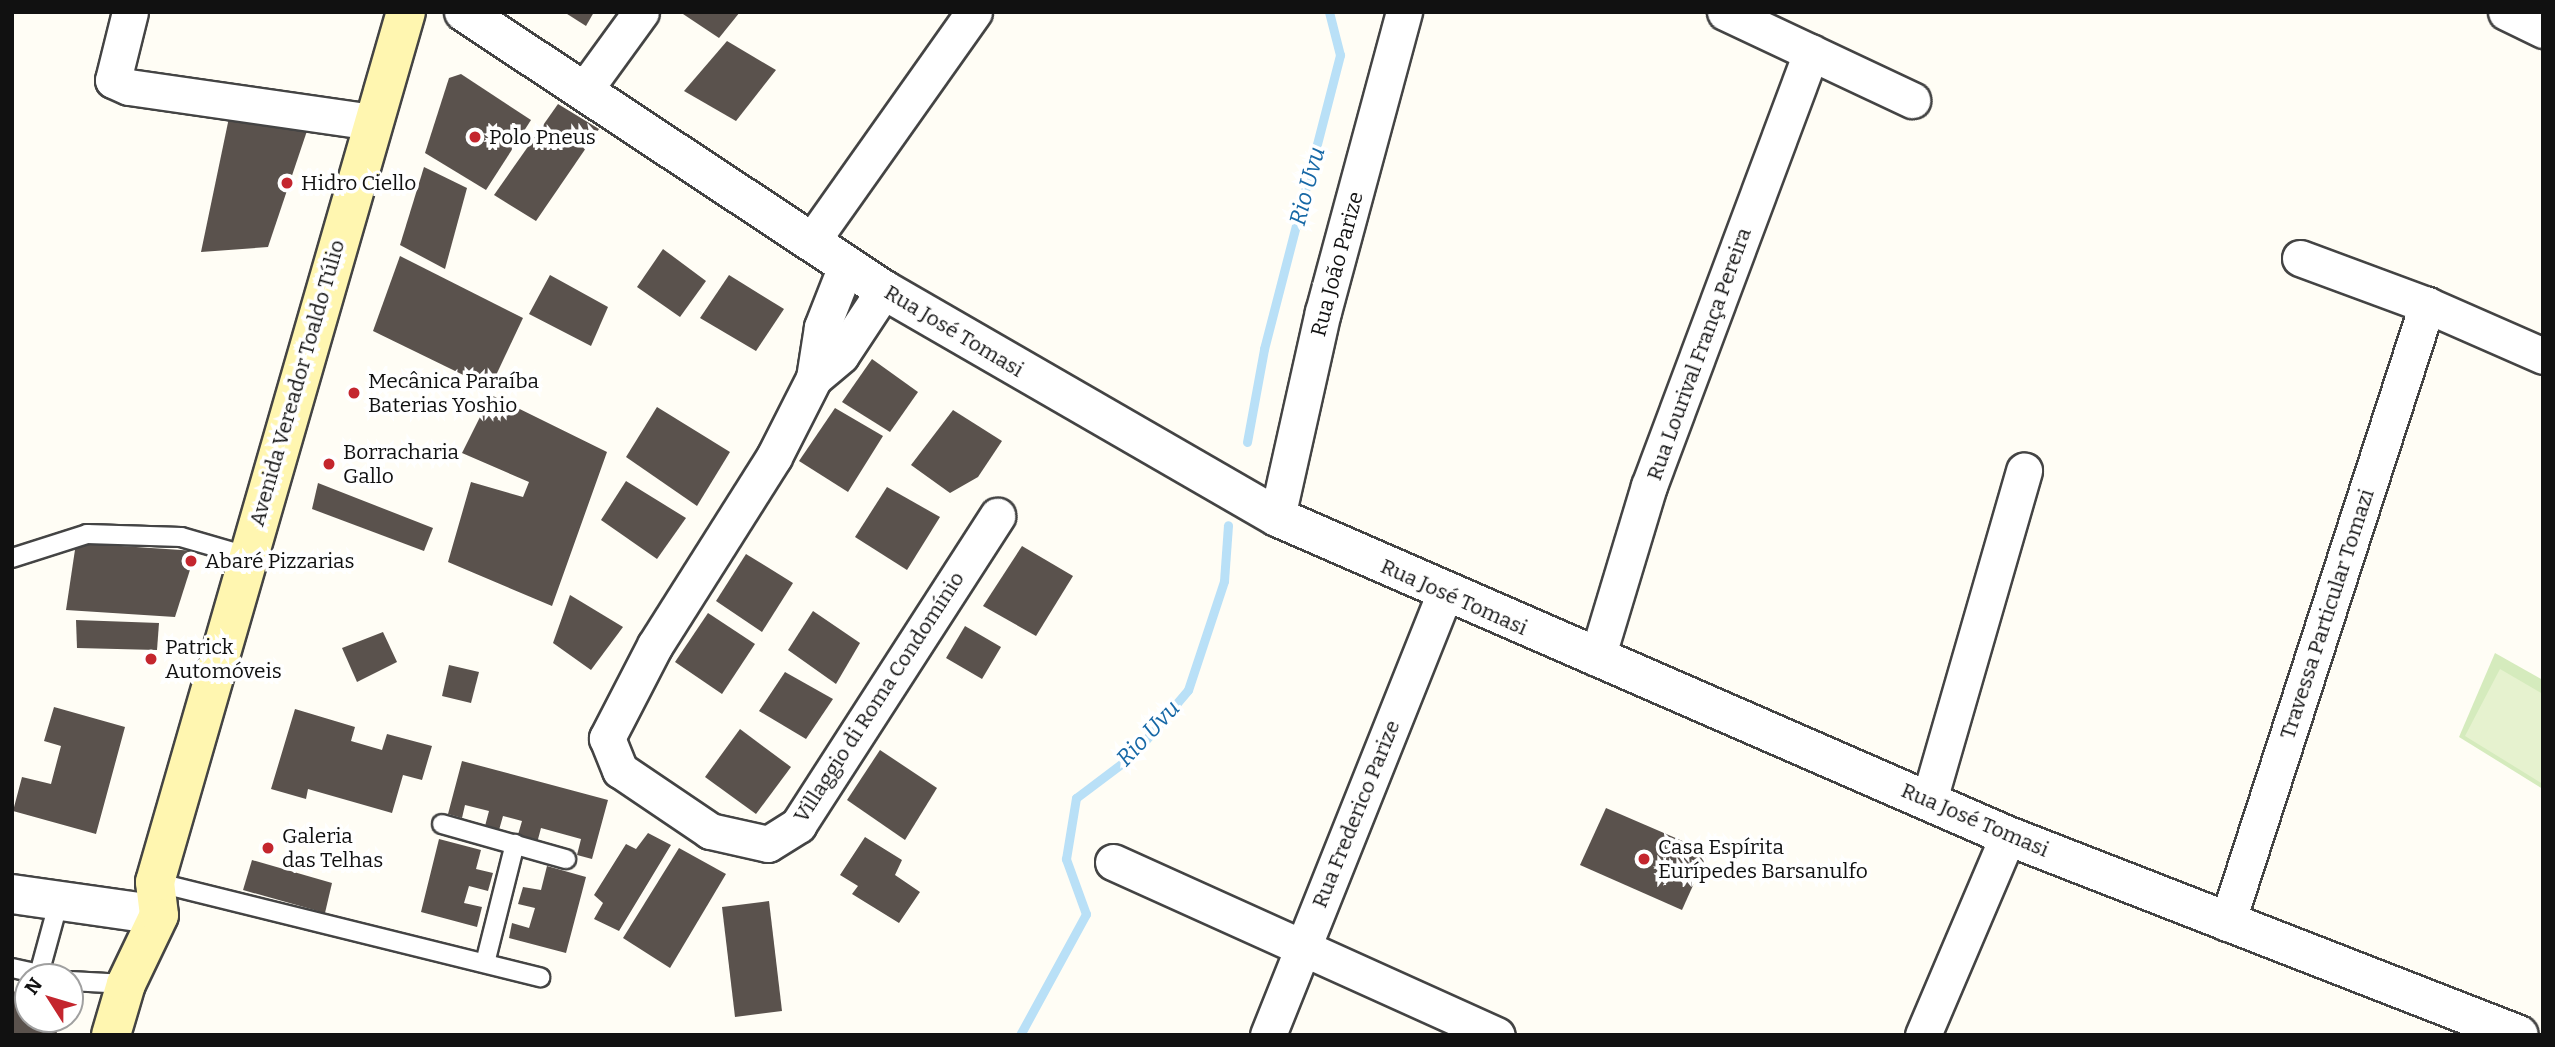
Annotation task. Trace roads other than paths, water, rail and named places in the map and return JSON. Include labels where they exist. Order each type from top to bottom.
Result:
[{"type":"main road","name":"Avenida Vereador Toaldo Túlio","points":[[111,1035],[157,898],[247,556],[406,12]]},
{"type":"street","points":[[130,12],[113,80],[129,87],[372,122]]},
{"type":"street","name":"Rua José Tomasi","points":[[464,12],[585,89],[884,290],[1277,517],[1444,593],[2008,836],[2519,1035]]},
{"type":"street","points":[[585,89],[641,12]]},
{"type":"street","points":[[811,242],[974,12]]},
{"type":"street","name":"Rua João Parize","points":[[1277,517],[1323,312],[1404,12]]},
{"type":"street","points":[[1725,12],[1912,100]]},
{"type":"street","points":[[2506,12],[2543,30]]},
{"type":"street","name":"Rua Lourival França Pereira","points":[[1597,659],[1649,486],[1811,52]]},
{"type":"street","points":[[2300,258],[2427,305],[2543,356]]},
{"type":"street","name":"Villaggio di Roma Condomínio","points":[[846,266],[822,327],[814,378],[774,457],[655,645],[607,738],[620,770],[710,831],[768,844],[798,825],[997,516]]},
{"type":"street","name":"Villaggio di Roma Condomínio","points":[[814,378],[841,355],[884,290]]},
{"type":"street","name":"Travessa Particular Tomazi","points":[[2227,923],[2427,305]]},
{"type":"street","points":[[1929,800],[2024,470]]},
{"type":"street","name":"Rua Frederico Parize","points":[[1268,1035],[1444,593]]},
{"type":"street","points":[[1923,1035],[2008,836]]},
{"type":"street","points":[[1114,862],[1301,950],[1497,1035]]},
{"type":"street","points":[[12,894],[59,901],[157,898]]},
{"type":"lane","points":[[12,558],[87,534],[193,538],[247,556]]},
{"type":"lane","points":[[442,824],[566,859]]},
{"type":"lane","points":[[485,963],[515,844]]},
{"type":"lane","points":[[157,898],[485,963],[540,977]]},
{"type":"lane","points":[[48,963],[59,901]]},
{"type":"lane","points":[[84,982],[126,984]]},
{"type":"waterway","name":"Rio Uvu","points":[[1247,442],[1264,349],[1340,55],[1329,12]]},
{"type":"waterway","name":"Rio Uvu","points":[[1020,1035],[1086,914],[1066,859],[1076,798],[1133,755],[1188,690],[1224,581],[1228,525]]},
{"type":"place","name":"Polo Pneus","points":[[475,137]]},
{"type":"place","name":"Hidro Ciello","points":[[287,183]]},
{"type":"place","name":"Mecânica Paraíba Baterias Yoshio","points":[[354,393]]},
{"type":"place","name":"Borracharia Gallo","points":[[329,464]]},
{"type":"place","name":"Abaré Pizzarias","points":[[191,561]]},
{"type":"place","name":"Patrick Automóveis","points":[[151,659]]},
{"type":"place","name":"Galeria das Telhas","points":[[268,848]]},
{"type":"place","name":"Casa Espírita Eurípedes Barsanulfo","points":[[1644,859]]}]
